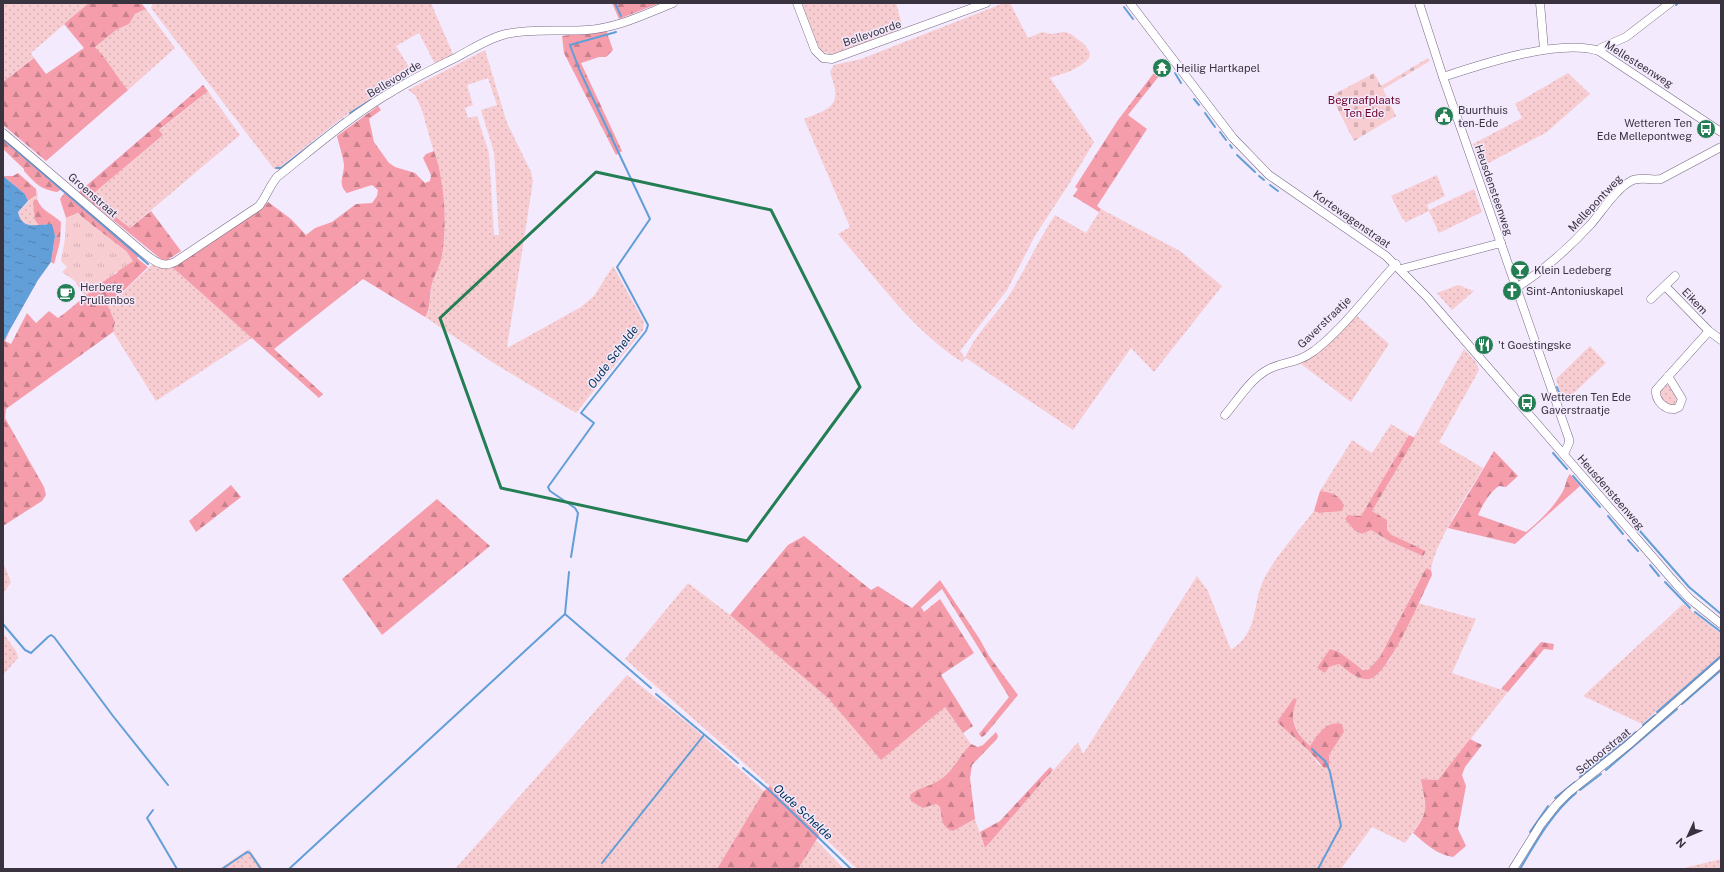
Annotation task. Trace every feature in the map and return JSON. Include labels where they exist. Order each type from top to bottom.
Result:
[{"type":"street","name":"Bellevoorde","points":[[171,264],[259,206],[266,197],[268,188],[277,177],[351,119],[392,91],[430,70],[489,40],[506,34],[532,31],[589,30],[627,22],[674,3]]},
{"type":"street","name":"Bellevoorde","points":[[797,3],[816,50],[823,58],[832,59],[986,3]]},
{"type":"street","name":"Kortewagenstraat","points":[[1130,3],[1229,133],[1253,160],[1269,175],[1399,267],[1564,454]]},
{"type":"street","name":"Heusdensteenweg","points":[[1419,3],[1442,77],[1569,439],[1569,443],[1564,454],[1676,585],[1690,599],[1721,624]]},
{"type":"street","points":[[1540,3],[1544,49]]},
{"type":"street","points":[[1599,51],[1601,48],[1626,37],[1670,3]]},
{"type":"street","name":"Mellesteenweg","points":[[1442,77],[1544,49],[1591,48],[1599,51],[1721,132]]},
{"type":"street","name":"Groenstraat","points":[[3,133],[146,255],[161,265],[171,264]]},
{"type":"street","name":"Mellepontweg","points":[[1516,288],[1551,263],[1583,232],[1627,183],[1640,178],[1651,180],[1661,179],[1721,147]]},
{"type":"street","points":[[1399,267],[1501,243]]},
{"type":"street","name":"Gaverstraatje","points":[[1225,415],[1256,378],[1269,369],[1300,360],[1315,350],[1399,267]]},
{"type":"street","name":"Eikem","points":[[1651,299],[1675,276]]},
{"type":"street","name":"Eikem","points":[[1665,286],[1709,331],[1721,340]]},
{"type":"street","name":"Eikem","points":[[1668,376],[1709,331]]},
{"type":"street","name":"Schoorstraat","points":[[1513,869],[1540,824],[1568,792],[1628,745],[1721,663]]},
{"type":"highlighted area","points":[[596,172],[771,210],[860,387],[747,541],[501,488],[440,318]]},
{"type":"green space","points":[[3,3],[89,3],[31,53],[34,58],[3,82]]},
{"type":"green space","points":[[89,3],[141,3],[146,9],[135,14],[129,24],[116,30],[95,47],[128,90],[46,161],[3,125],[3,82],[34,58],[46,74],[84,48],[64,24]]},
{"type":"green space","points":[[153,3],[431,3],[453,54],[435,64],[419,33],[396,46],[414,75],[411,72],[346,115],[280,167],[274,169],[151,8]]},
{"type":"green space","points":[[612,3],[660,3],[619,19]]},
{"type":"green space","points":[[802,3],[896,3],[902,25],[901,30],[832,54],[827,53],[822,51],[818,46]]},
{"type":"green space","points":[[1004,3],[1010,3],[1028,38],[1042,32],[1051,34],[1064,32],[1071,34],[1085,45],[1090,53],[1089,58],[1085,62],[1071,71],[1050,78],[1094,142],[1069,184],[1036,234],[1007,290],[960,351],[965,358],[973,342],[1013,290],[1055,215],[1086,233],[1101,209],[1180,251],[1222,286],[1154,372],[1131,348],[1073,430],[966,358],[962,362],[944,349],[911,319],[881,285],[838,234],[850,227],[804,119],[829,108],[833,103],[835,92],[834,83],[830,72],[834,65],[861,59]]},
{"type":"green space","points":[[146,9],[175,48],[128,90],[95,47],[116,30],[129,24],[135,14]]},
{"type":"green space","points":[[606,30],[613,50],[606,57],[599,57],[581,63],[622,151],[616,155],[564,53],[562,36]]},
{"type":"green space","points":[[485,50],[507,123],[531,172],[533,181],[507,348],[581,307],[594,296],[613,266],[644,322],[643,330],[576,413],[492,362],[425,317],[429,311],[431,287],[442,257],[444,215],[441,178],[422,110],[415,95],[408,90]],"holes":[[[488,78],[497,105],[481,110],[494,152],[499,235],[494,235],[489,153],[477,116],[468,118],[465,108],[473,105],[467,85]]]},
{"type":"green space","name":"Begraafplaats Ten Ede","points":[[1428,58],[1430,61],[1383,89],[1396,116],[1354,141],[1331,96],[1374,73],[1381,86]]},
{"type":"green space","points":[[1163,61],[1167,66],[1128,115],[1147,129],[1097,206],[1101,209],[1099,212],[1073,196],[1078,189],[1075,187],[1118,120]]},
{"type":"green space","points":[[1568,73],[1590,94],[1547,132],[1481,167],[1473,144],[1522,118],[1515,104]]},
{"type":"green space","points":[[203,85],[208,91],[159,130],[163,135],[94,193],[106,204],[103,207],[130,228],[151,211],[181,251],[166,261],[162,260],[79,192]]},
{"type":"green space","points":[[208,91],[240,135],[130,228],[103,207],[106,204],[94,193],[163,135],[159,131]]},
{"type":"green space","points":[[378,106],[381,110],[369,119],[374,142],[389,163],[395,167],[415,173],[425,183],[430,181],[431,175],[423,158],[426,154],[434,151],[443,189],[445,216],[442,256],[432,284],[429,307],[425,317],[363,279],[274,349],[323,394],[319,398],[171,266],[258,211],[268,202],[291,219],[306,235],[315,228],[332,222],[356,204],[372,203],[377,196],[378,190],[372,185],[347,193],[344,190],[342,180],[344,165],[337,136]]},
{"type":"green space","points":[[3,136],[57,181],[62,189],[57,192],[51,191],[35,183],[24,171],[24,169],[3,149]]},
{"type":"green space","points":[[18,173],[36,189],[36,195],[28,201],[25,194],[3,176],[13,176]]},
{"type":"green space","points":[[1437,175],[1445,196],[1427,205],[1429,210],[1474,189],[1482,212],[1439,233],[1429,211],[1406,222],[1402,218],[1391,196]]},
{"type":"green space","points":[[36,189],[38,194],[37,199],[34,200],[34,210],[36,221],[39,226],[23,221],[18,212],[34,196]]},
{"type":"green space","points":[[66,191],[140,255],[137,258],[148,267],[108,306],[115,322],[113,332],[6,409],[5,418],[44,487],[46,495],[42,501],[3,526],[3,342],[10,330],[5,341],[11,344],[27,313],[36,323],[49,311],[58,318],[94,288],[117,273],[127,252],[78,213],[66,218],[60,199]]},
{"type":"green space","points":[[37,199],[41,207],[61,222],[60,242],[54,264],[51,262],[55,236],[47,224],[39,226],[35,220],[33,203],[34,200]]},
{"type":"green space","points":[[78,213],[127,252],[133,261],[102,282],[85,297],[75,281],[62,272],[67,267],[61,261],[65,239],[66,218]]},
{"type":"green space","points":[[153,264],[171,266],[252,338],[156,401],[113,332],[115,322],[108,306]]},
{"type":"green space","points":[[1458,285],[1474,291],[1452,310],[1437,293]]},
{"type":"green space","points":[[1356,315],[1389,344],[1351,402],[1301,364],[1326,346]]},
{"type":"green space","points":[[1590,346],[1606,363],[1564,402],[1556,379]]},
{"type":"green space","points":[[1464,349],[1476,362],[1479,370],[1439,442],[1483,468],[1445,532],[1431,570],[1426,568],[1380,657],[1367,671],[1353,664],[1339,652],[1317,668],[1325,673],[1328,667],[1339,664],[1361,678],[1389,661],[1418,603],[1476,619],[1452,673],[1508,692],[1438,780],[1421,779],[1426,811],[1423,818],[1405,843],[1372,827],[1341,869],[857,869],[770,786],[625,659],[688,583],[730,615],[837,706],[945,707],[971,744],[952,769],[943,778],[932,785],[914,792],[923,808],[936,804],[940,807],[943,822],[949,830],[953,831],[975,819],[985,848],[1078,742],[1083,754],[1197,576],[1208,591],[1231,650],[1241,642],[1251,624],[1261,585],[1283,550],[1314,511],[1326,513],[1344,505],[1335,495],[1320,491],[1352,440],[1372,453],[1391,424],[1409,435],[1361,516],[1349,515],[1345,519],[1355,531],[1361,534],[1371,530],[1389,541],[1423,556],[1426,551],[1392,535],[1387,530],[1386,520],[1372,511]],"holes":[[[1297,700],[1294,707],[1293,720],[1297,731],[1310,746],[1315,738],[1332,724],[1337,723],[1344,732],[1329,755],[1329,767],[1319,765],[1307,749],[1277,722]]]},
{"type":"green space","points":[[1667,385],[1671,387],[1678,398],[1676,405],[1669,406],[1660,398],[1659,392],[1664,386]]},
{"type":"green space","points":[[1409,435],[1415,438],[1372,511],[1387,520],[1387,530],[1392,535],[1426,551],[1423,556],[1389,541],[1371,530],[1362,534],[1355,531],[1345,519],[1348,515],[1361,516]]},
{"type":"green space","points":[[1494,451],[1518,476],[1506,487],[1499,486],[1492,492],[1478,515],[1526,532],[1555,503],[1563,491],[1570,474],[1580,486],[1515,544],[1448,528]]},
{"type":"green space","points":[[231,485],[241,497],[196,532],[189,521]]},
{"type":"green space","points":[[1320,491],[1332,493],[1337,496],[1344,505],[1342,511],[1319,513],[1314,511]]},
{"type":"green space","points":[[437,499],[490,546],[382,635],[342,579]]},
{"type":"green space","points":[[804,536],[871,590],[878,586],[912,608],[940,580],[979,638],[989,656],[1018,695],[985,735],[982,737],[979,734],[1009,697],[942,589],[921,607],[924,612],[940,599],[974,653],[941,675],[973,726],[963,733],[945,707],[881,760],[829,699],[730,615],[788,545]]},
{"type":"green space","points":[[3,562],[11,582],[3,594]]},
{"type":"green space","points":[[1426,568],[1431,570],[1432,575],[1395,650],[1377,675],[1369,679],[1361,678],[1339,664],[1329,667],[1325,673],[1317,668],[1330,649],[1339,652],[1363,670],[1368,670],[1380,657]]},
{"type":"green space","points":[[1683,604],[1721,634],[1721,655],[1642,724],[1583,696]]},
{"type":"green space","points":[[3,633],[16,651],[18,658],[3,675]]},
{"type":"green space","points":[[1541,642],[1554,644],[1553,650],[1544,649],[1508,692],[1501,689]]},
{"type":"green space","points":[[627,675],[695,729],[764,791],[717,869],[455,869]]},
{"type":"green space","points":[[1294,698],[1297,700],[1293,714],[1294,725],[1300,736],[1310,746],[1319,733],[1327,726],[1337,723],[1342,724],[1344,732],[1329,755],[1329,767],[1324,768],[1307,749],[1277,722]]},
{"type":"green space","points":[[996,732],[998,736],[997,739],[972,765],[970,778],[975,819],[953,831],[949,830],[944,825],[940,807],[936,804],[923,808],[911,801],[910,795],[934,783],[948,773],[971,744],[978,747],[983,745]]},
{"type":"green space","points":[[1470,739],[1482,745],[1465,767],[1462,775],[1466,786],[1458,829],[1466,846],[1453,857],[1447,856],[1436,851],[1413,833],[1419,825],[1425,808],[1421,779],[1438,780]]},
{"type":"green space","points":[[1050,767],[1053,770],[985,848],[980,832],[1000,821]]},
{"type":"green space","points":[[770,786],[820,834],[798,869],[717,869],[764,791]]},
{"type":"green space","points":[[816,840],[844,869],[798,869]]},
{"type":"green space","points":[[249,849],[263,869],[219,869]]},
{"type":"green space","points":[[1721,859],[1721,869],[1684,868]]},
{"type":"water","points":[[3,176],[25,194],[28,201],[18,212],[23,222],[31,225],[52,224],[55,236],[51,262],[38,280],[3,342]]},
{"type":"waterway","name":"Oude Schelde","points":[[615,3],[621,16]]},
{"type":"waterway","points":[[1124,7],[1133,19]]},
{"type":"waterway","name":"Oude Schelde","points":[[571,557],[578,513],[575,508],[550,491],[548,487],[594,423],[581,413],[646,331],[648,325],[617,267],[650,219],[579,69],[570,45],[616,32]]},
{"type":"waterway","points":[[1175,73],[1181,83]]},
{"type":"waterway","points":[[350,113],[406,78]]},
{"type":"waterway","points":[[1194,99],[1199,105]]},
{"type":"waterway","points":[[1205,113],[1215,127]]},
{"type":"waterway","points":[[276,168],[281,168],[344,119]]},
{"type":"waterway","points":[[1220,132],[1226,140]]},
{"type":"waterway","points":[[3,139],[148,264]]},
{"type":"waterway","points":[[1237,155],[1255,172]]},
{"type":"waterway","points":[[1259,176],[1264,180]]},
{"type":"waterway","points":[[1270,185],[1278,191]]},
{"type":"waterway","points":[[1557,387],[1562,400]]},
{"type":"waterway","points":[[1553,453],[1567,469]]},
{"type":"waterway","points":[[1573,476],[1600,507]]},
{"type":"waterway","points":[[1608,516],[1623,534]]},
{"type":"waterway","points":[[1639,530],[1689,587],[1721,614]]},
{"type":"waterway","points":[[1628,540],[1638,551]]},
{"type":"waterway","points":[[1650,565],[1659,576]]},
{"type":"waterway","name":"Oude Schelde","points":[[569,572],[565,614],[651,688]]},
{"type":"waterway","points":[[1665,582],[1690,608]]},
{"type":"waterway","points":[[1695,612],[1721,632]]},
{"type":"waterway","points":[[289,869],[565,614]]},
{"type":"waterway","points":[[3,624],[25,650],[31,653],[48,637],[51,635],[54,637],[113,716],[168,785]]},
{"type":"waterway","points":[[1657,712],[1721,656]]},
{"type":"waterway","points":[[1682,704],[1721,670]]},
{"type":"waterway","name":"Oude Schelde","points":[[656,694],[738,763]]},
{"type":"waterway","points":[[1606,770],[1677,709]]},
{"type":"waterway","points":[[1643,725],[1655,715]]},
{"type":"waterway","points":[[1580,777],[1636,732]]},
{"type":"waterway","points":[[602,863],[704,735]]},
{"type":"waterway","points":[[1312,749],[1326,762],[1330,772],[1341,826],[1318,869]]},
{"type":"waterway","name":"Oude Schelde","points":[[743,768],[768,789],[851,869]]},
{"type":"waterway","points":[[1580,790],[1601,774]]},
{"type":"waterway","points":[[1555,798],[1575,782]]},
{"type":"waterway","points":[[1520,869],[1538,838],[1559,810],[1576,793]]},
{"type":"waterway","points":[[1530,832],[1548,806]]},
{"type":"waterway","points":[[153,810],[147,818],[177,869]]},
{"type":"waterway","points":[[222,869],[247,852],[250,853],[261,869]]},
{"type":"place","name":"Heilig Hartkapel","points":[[1162,68]]},
{"type":"place","name":"Buurthuis ten-Ede","points":[[1444,116]]},
{"type":"place","name":"Wetteren Ten Ede Mellepontweg","points":[[1706,129]]},
{"type":"place","name":"Klein Ledeberg","points":[[1520,270]]},
{"type":"place","name":"Sint-Antoniuskapel","points":[[1512,291]]},
{"type":"place","name":"Herberg Prullenbos","points":[[66,293]]},
{"type":"place","name":"'t Goestingske","points":[[1484,345]]},
{"type":"place","name":"Wetteren Ten Ede Gaverstraatje","points":[[1527,403]]}]
